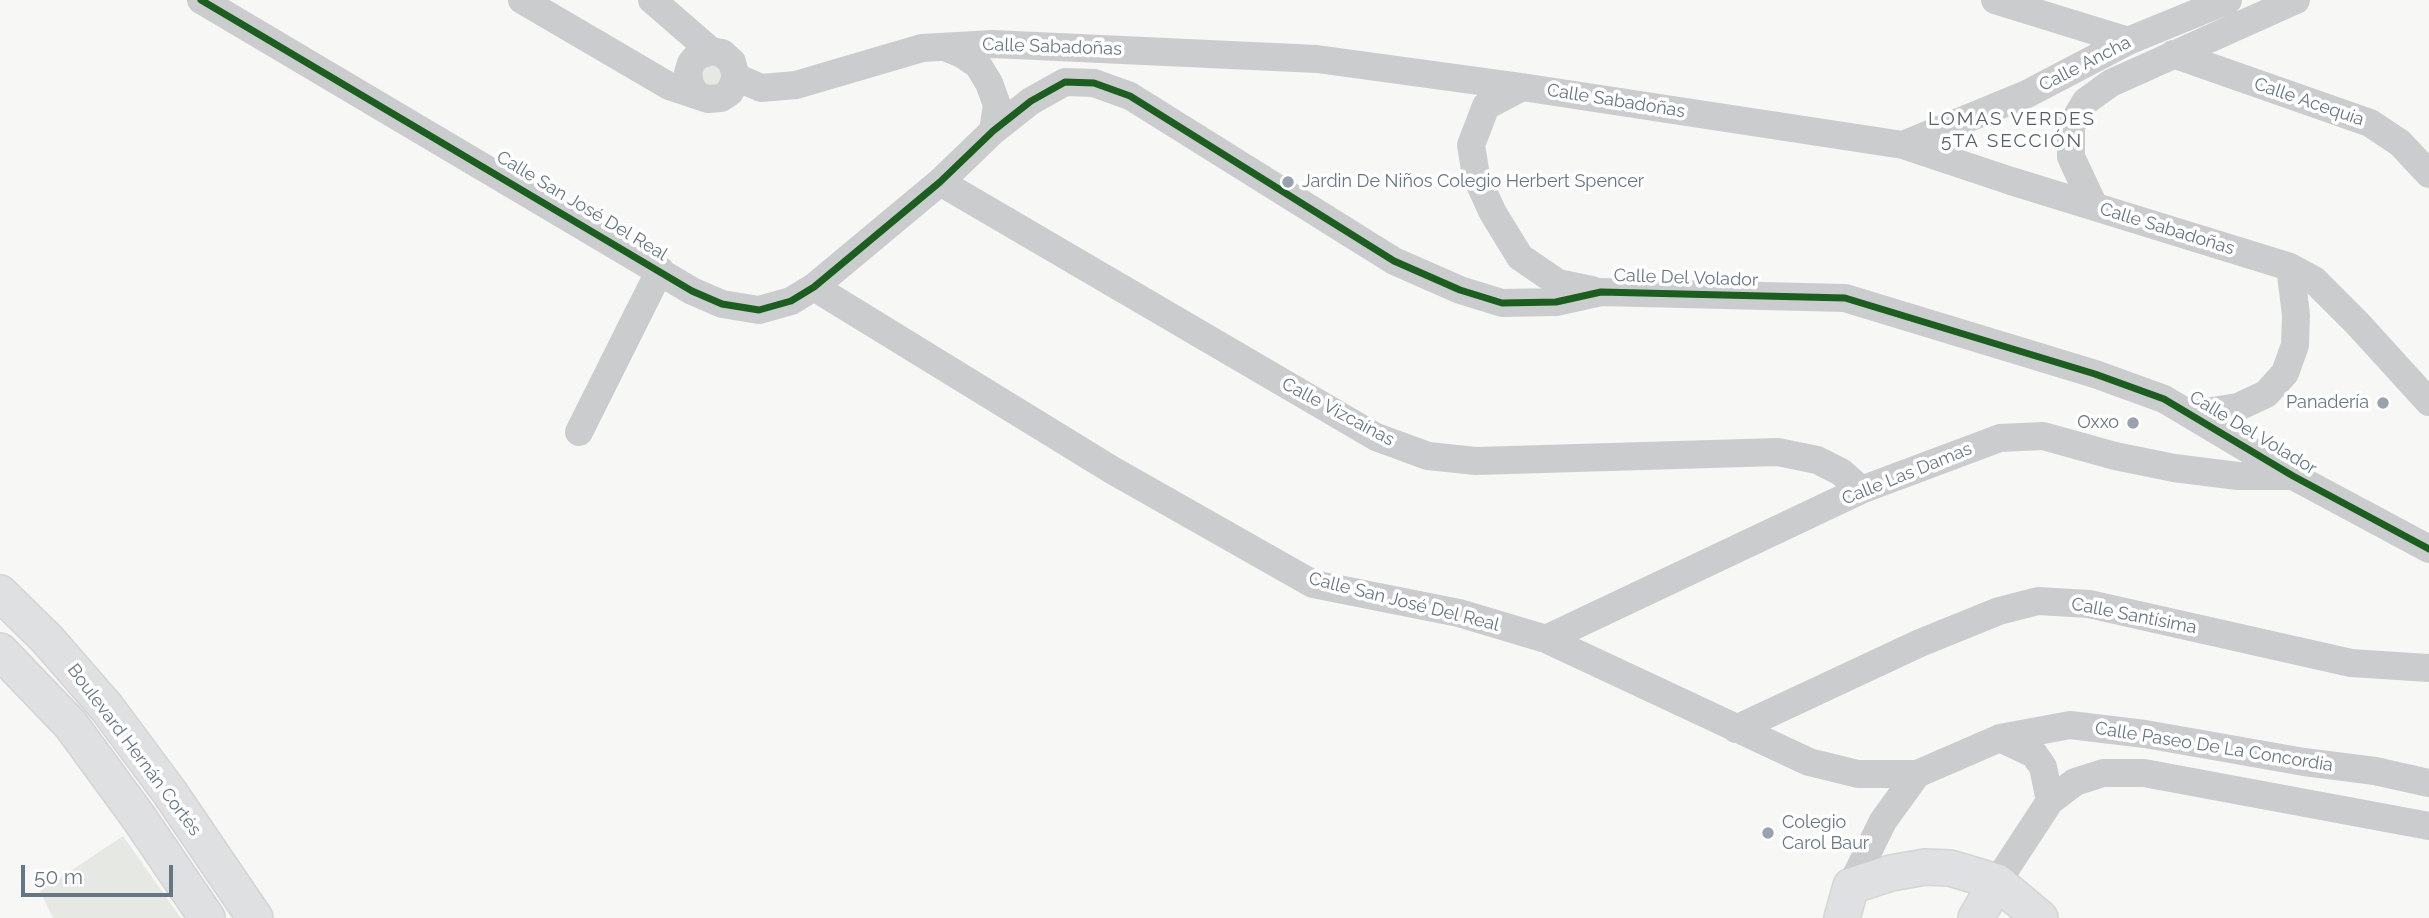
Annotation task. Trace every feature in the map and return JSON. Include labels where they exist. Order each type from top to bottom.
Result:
[{"type":"main road","name":"Boulevard Hernán Cortés","points":[[0,593],[47,639],[107,708],[170,793],[256,918]]},
{"type":"main road","points":[[8,659],[47,639]]},
{"type":"main road","name":"Boulevard Hernán Cortés","points":[[8,659],[71,725],[207,918]]},
{"type":"main road","points":[[43,693],[72,667]]},
{"type":"main road","points":[[1846,902],[1891,873],[1925,867],[1950,868],[1997,882],[2040,918]]},
{"type":"main road","points":[[1976,918],[1997,882]]},
{"type":"street","name":"Calle San José Del Real","points":[[201,0],[692,290],[722,304],[759,310],[791,301],[814,287],[940,182]]},
{"type":"street","points":[[522,0],[669,86],[708,99],[721,98],[730,92],[736,77],[732,62],[722,53],[711,51],[697,56],[691,63],[688,73],[690,85],[696,94]]},
{"type":"street","points":[[652,0],[711,51]]},
{"type":"street","points":[[1995,0],[2128,41]]},
{"type":"street","name":"Calle Ancha","points":[[1903,145],[2027,94],[2128,41],[2228,0]]},
{"type":"street","name":"Calle Ancha","points":[[2094,206],[2071,157],[2071,126],[2086,101],[2111,83],[2296,0]]},
{"type":"street","name":"Calle Sabadoñas","points":[[736,77],[761,88],[796,85],[922,48],[993,44],[1317,60],[1522,87],[1903,145],[2290,267],[2314,280],[2429,402]]},
{"type":"street","points":[[942,46],[962,54],[978,65],[989,83],[997,105],[993,131]]},
{"type":"street","name":"Calle Acequia","points":[[2173,54],[2371,123],[2400,142],[2429,174]]},
{"type":"street","name":"Calle Del Volador","points":[[940,182],[993,131],[1031,101],[1065,82],[1094,83],[1130,96],[1394,261],[1460,290],[1502,303],[1556,302],[1601,292],[1845,298],[2095,374],[2164,399],[2292,476],[2429,549]]},
{"type":"street","points":[[1522,87],[1486,106],[1471,145],[1476,176],[1493,213],[1520,257],[1558,283],[1601,292]]},
{"type":"street","name":"Calle Vizcaínas","points":[[940,182],[1376,437],[1428,456],[1476,461],[1778,452],[1817,460],[1841,472],[1861,490]]},
{"type":"street","points":[[2192,415],[2238,407],[2266,394],[2285,373],[2295,345],[2296,315],[2290,267]]},
{"type":"street","points":[[579,432],[660,270]]},
{"type":"street","name":"Calle San José Del Real","points":[[814,287],[1112,470],[1313,584],[1459,613],[1546,639],[1809,762],[1858,774],[1917,774]]},
{"type":"street","name":"Calle Las Damas","points":[[1546,639],[1861,490],[2000,438],[2043,436],[2115,456],[2174,468],[2238,476],[2292,476]]},
{"type":"street","name":"Calle Santísima","points":[[1736,729],[1920,643],[1999,611],[2038,601],[2089,604],[2351,663],[2429,668]]},
{"type":"street","name":"Calle Paseo De La Concordia","points":[[1917,774],[2000,737],[2070,724],[2375,771],[2429,783]]},
{"type":"street","points":[[1997,882],[2050,801],[2043,767],[2034,754],[2000,737]]},
{"type":"street","points":[[2375,771],[2429,766]]},
{"type":"street","name":"Calle Paseo De La Concordia","points":[[2050,801],[2075,782],[2103,772],[2144,773],[2429,826]]},
{"type":"street","points":[[1846,902],[1884,821],[1917,774]]},
{"type":"shaded area","points":[[721,61],[727,83],[705,89],[699,67]]},
{"type":"shaded area","points":[[123,836],[181,918],[53,918],[40,891]]},
{"type":"cycle path","points":[[201,0],[692,291],[722,304],[759,310],[791,301],[814,287],[940,182],[993,131],[1031,101],[1065,82],[1094,83],[1130,96],[1394,261],[1460,290],[1502,303],[1556,302],[1601,292],[1845,298],[2095,374],[2164,399],[2293,476],[2429,549]]},
{"type":"place","name":"Jardin De Niños Colegio Herbert Spencer","points":[[1288,182]]},
{"type":"place","name":"Panadería","points":[[2383,403]]},
{"type":"place","name":"Oxxo","points":[[2133,423]]},
{"type":"place","name":"Colegio Carol Baur","points":[[1768,833]]},
{"type":"district","name":"LOMAS VERDES 5TA SECCIÓN","points":[[2012,130]]}]
